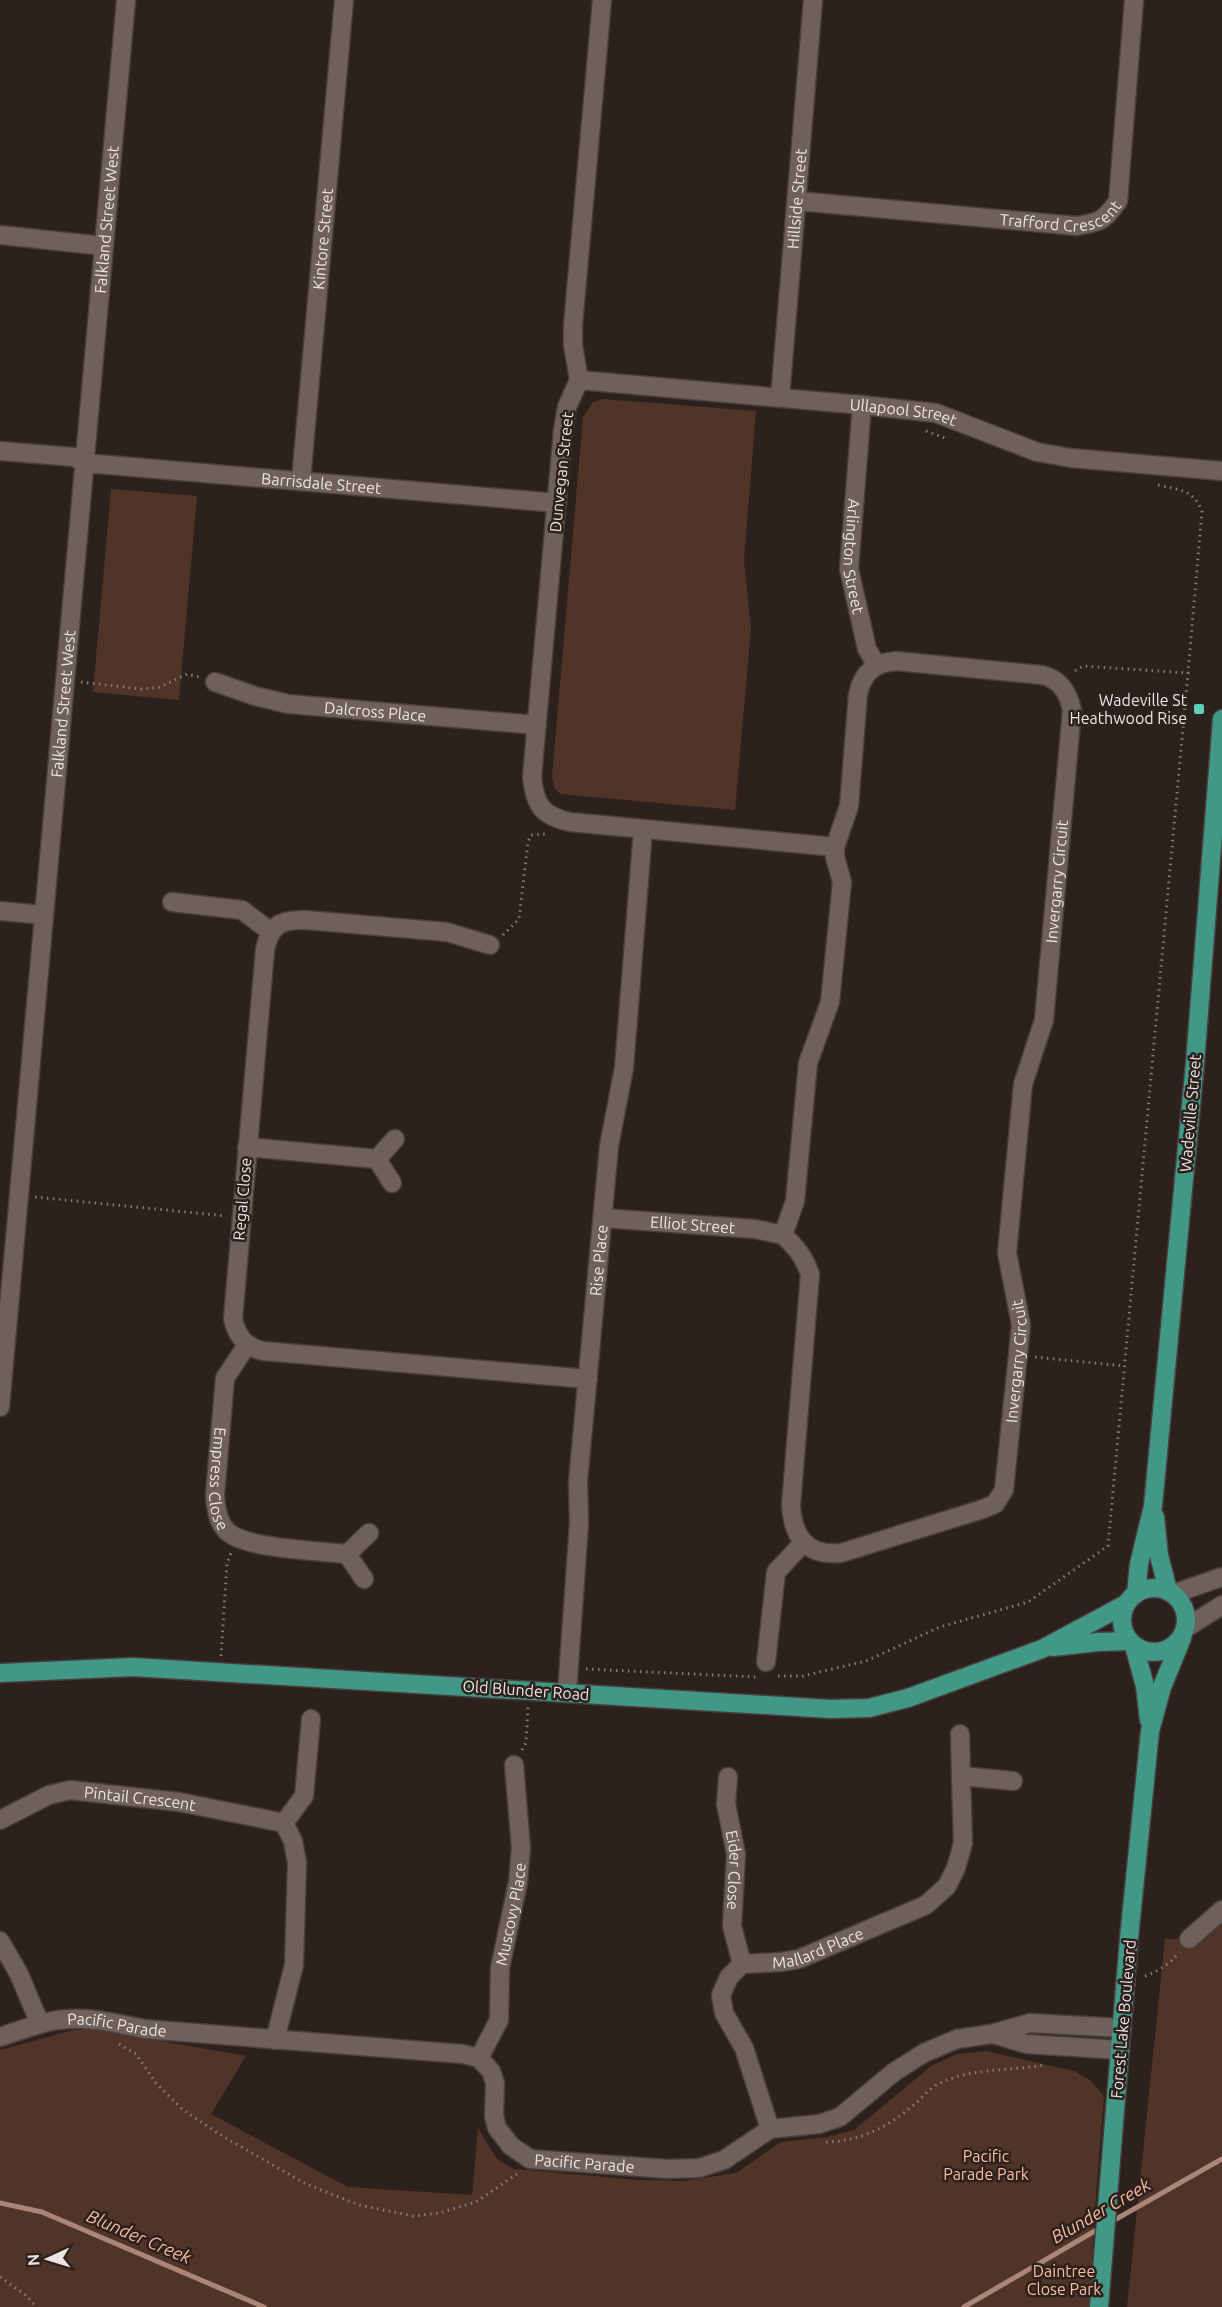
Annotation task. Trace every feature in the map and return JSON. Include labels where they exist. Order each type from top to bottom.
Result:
[{"type":"main road","name":"Wadeville Street","points":[[1131,1599],[1154,1506],[1195,1063],[1222,719]]},
{"type":"main road","name":"Wadeville Street","points":[[1154,1506],[1159,1555],[1170,1592]]},
{"type":"main road","points":[[1157,1588],[1170,1592],[1185,1609],[1184,1633],[1174,1646],[1154,1653],[1144,1652],[1132,1643],[1122,1623],[1131,1599],[1146,1589],[1157,1588]]},
{"type":"main road","name":"Old Blunder Road","points":[[0,1673],[133,1667],[831,1709],[869,1708],[909,1698],[1042,1648],[1131,1599]]},
{"type":"main road","name":"Forest Lake Boulevard","points":[[1099,2307],[1119,2050],[1150,1731],[1162,1687],[1184,1633]]},
{"type":"main road","name":"Old Blunder Road","points":[[1042,1648],[1098,1642],[1132,1643]]},
{"type":"main road","name":"Forest Lake Boulevard","points":[[1132,1643],[1145,1686],[1150,1731]]},
{"type":"street","name":"Falkland Street West","points":[[0,1407],[126,0]]},
{"type":"street","name":"Kintore Street","points":[[301,480],[344,0]]},
{"type":"street","points":[[579,380],[573,345],[573,325],[602,0]]},
{"type":"street","name":"Hillside Street","points":[[780,398],[813,0]]},
{"type":"street","name":"Trafford Crescent","points":[[796,201],[1077,226],[1097,223],[1107,217],[1118,201],[1134,0]]},
{"type":"street","points":[[0,236],[104,246]]},
{"type":"street","name":"Ullapool Street","points":[[579,380],[936,413],[1037,452],[1071,458],[1222,471]]},
{"type":"street","name":"Dunvegan Street","points":[[579,380],[567,407],[563,430],[532,777],[534,796],[543,810],[554,819],[643,830]]},
{"type":"street","name":"Arlington Street","points":[[862,405],[849,569],[867,649],[877,666]]},
{"type":"street","name":"Barrisdale Street","points":[[0,451],[74,457],[86,463],[557,504]]},
{"type":"street","points":[[766,1672],[776,1572],[804,1542],[795,1530],[791,1505],[810,1274],[801,1253],[783,1235],[795,1201],[808,1063],[830,1002],[842,882],[835,857],[835,847],[849,806],[861,682],[868,672],[882,662],[1042,675],[1057,681]]},
{"type":"street","name":"Invergarry Circuit","points":[[804,1542],[818,1552],[841,1553],[983,1509],[995,1503],[1004,1490],[1007,1480],[1021,1325],[1007,1253],[1023,1084],[1044,1020],[1072,710],[1069,697],[1057,681]]},
{"type":"street","name":"Dalcross Place","points":[[215,682],[255,696],[288,704],[537,724]]},
{"type":"street","points":[[643,830],[835,847]]},
{"type":"street","name":"Rise Place","points":[[567,1693],[579,1522],[578,1482],[609,1146],[624,1068],[643,830]]},
{"type":"street","points":[[172,902],[242,910],[271,932],[286,921],[306,920],[447,932],[490,945]]},
{"type":"street","points":[[0,911],[44,915]]},
{"type":"street","name":"Regal Close","points":[[248,1345],[236,1329],[233,1319],[265,950],[271,932]]},
{"type":"street","points":[[377,1159],[395,1139]]},
{"type":"street","points":[[247,1147],[377,1159]]},
{"type":"street","points":[[377,1159],[392,1183]]},
{"type":"street","name":"Elliot Street","points":[[603,1218],[755,1229],[783,1235]]},
{"type":"street","points":[[248,1345],[254,1349],[263,1350],[588,1380]]},
{"type":"street","name":"Empress Close","points":[[248,1345],[225,1378],[215,1495],[216,1510],[221,1523],[228,1532],[254,1543],[347,1554]]},
{"type":"street","points":[[364,1579],[347,1554],[369,1533]]},
{"type":"street","points":[[1170,1592],[1222,1577]]},
{"type":"street","points":[[1184,1633],[1222,1605]]},
{"type":"street","points":[[275,2040],[294,1965],[297,1863],[293,1841],[284,1823],[304,1796],[311,1719]]},
{"type":"street","name":"Mallard Place","points":[[742,1964],[799,1959],[926,1905],[947,1886],[956,1868],[963,1843],[960,1734]]},
{"type":"street","name":"Muscovy Place","points":[[479,2058],[499,2020],[500,1968],[518,1882],[521,1848],[514,1765]]},
{"type":"street","points":[[961,1776],[1013,1781]]},
{"type":"street","name":"Eider Close","points":[[728,1777],[726,1804],[736,1854],[732,1926],[742,1964]]},
{"type":"street","name":"Pintail Crescent","points":[[0,1820],[49,1795],[70,1790],[179,1802],[266,1817],[284,1823]]},
{"type":"street","points":[[1189,1939],[1222,1910]]},
{"type":"street","points":[[0,1941],[19,1974],[40,2024]]},
{"type":"street","points":[[742,1964],[729,1977],[721,1995],[724,2013],[744,2048],[770,2129]]},
{"type":"street","name":"Pacific Parade","points":[[0,2037],[40,2024],[70,2019],[108,2022],[144,2029],[463,2054],[479,2058],[491,2071],[495,2083],[494,2115],[497,2128],[511,2146],[530,2159],[668,2169],[699,2168],[724,2160],[770,2129],[819,2124],[840,2116],[894,2072],[924,2053],[957,2039],[991,2034],[1030,2023],[1122,2028]]},
{"type":"street","name":"Pacific Parade","points":[[991,2034],[1026,2044],[1119,2050]]},
{"type":"path","points":[[926,432],[949,439]]},
{"type":"path","points":[[569,1668],[766,1672],[803,1676],[866,1661],[940,1627],[1028,1602],[1108,1546],[1147,1139],[1202,511],[1197,499],[1192,495],[1153,484]]},
{"type":"path","points":[[1057,681],[1083,666],[1188,673]]},
{"type":"path","points":[[65,681],[158,688],[187,674],[215,682]]},
{"type":"path","points":[[490,945],[519,919],[528,842],[531,835],[538,833],[555,835]]},
{"type":"path","points":[[18,1196],[240,1218]]},
{"type":"path","points":[[1018,1356],[1124,1366]]},
{"type":"path","points":[[220,1672],[227,1563],[237,1537]]},
{"type":"path","points":[[514,1765],[525,1743],[530,1690]]},
{"type":"path","points":[[1146,1965],[1145,1976],[1157,1972],[1173,1960],[1189,1939]]},
{"type":"path","points":[[111,2039],[136,2054],[156,2083],[182,2109],[306,2184],[359,2205],[413,2216],[439,2213],[476,2202],[516,2174],[525,2174]]},
{"type":"path","points":[[824,2142],[844,2141],[873,2133],[913,2106],[937,2084],[979,2070],[1046,2064]]},
{"type":"path","points":[[0,2277],[27,2296],[36,2307]]},
{"type":"green space","points":[[603,399],[756,411],[744,561],[751,629],[735,810],[560,794],[554,787],[552,777],[583,417],[593,402]]},
{"type":"green space","points":[[111,489],[197,496],[179,700],[93,692]]},
{"type":"green space","points":[[1222,1910],[1222,2307],[1127,2307],[1165,1939],[1189,1939]]},
{"type":"green space","name":"Pacific Parade Park","points":[[73,2030],[99,2030],[246,2056],[211,2114],[348,2187],[472,2195],[478,2128],[497,2159],[514,2169],[639,2180],[684,2181],[736,2173],[781,2142],[827,2137],[854,2130],[931,2066],[957,2054],[986,2051],[1074,2071],[1090,2080],[1104,2096],[1093,2232],[1092,2307],[0,2307],[0,2050]]},
{"type":"waterway","name":"Blunder Creek","points":[[1111,2222],[1222,2159]]},
{"type":"waterway","name":"Blunder Creek","points":[[0,2203],[42,2212],[264,2307]]},
{"type":"waterway","name":"Blunder Creek","points":[[964,2307],[1100,2228]]},
{"type":"place","name":"Wadeville St Heathwood Rise","points":[[1199,709]]},
{"type":"park label","name":"Daintree Close Park","points":[[1064,2280]]}]
